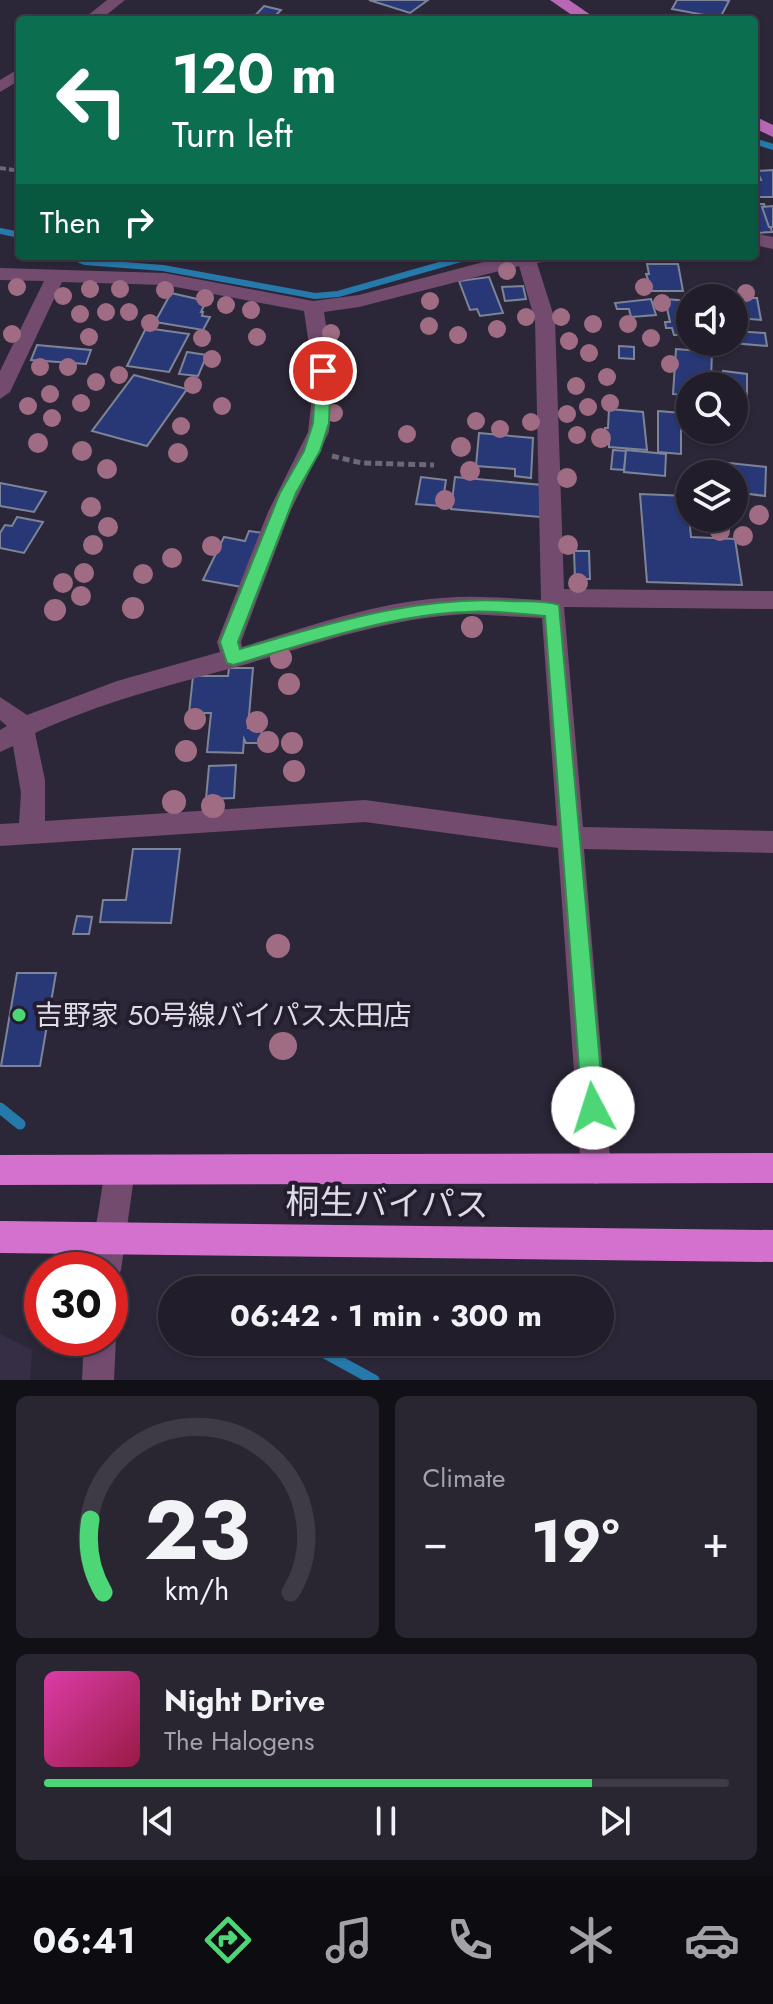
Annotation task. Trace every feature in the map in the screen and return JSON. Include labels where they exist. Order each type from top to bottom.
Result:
[{"type":"highway","name":"桐生バイパス","points":[[0,1170],[773,1168]]},
{"type":"highway","name":"桐生バイパス","points":[[0,1237],[773,1246]]},
{"type":"main road","points":[[558,0],[584,16]]},
{"type":"street","points":[[95,16],[117,0]]},
{"type":"street","points":[[0,274],[165,279],[313,307],[359,301],[521,260]]},
{"type":"street","points":[[536,260],[545,320],[553,604],[596,1169]]},
{"type":"street","points":[[0,392],[56,275]]},
{"type":"street","points":[[233,658],[229,642],[288,493],[312,451],[321,423],[325,394],[322,347],[313,307]]},
{"type":"street","points":[[0,742],[22,728],[133,686],[337,628],[434,608],[773,600]]},
{"type":"street","points":[[0,707],[22,728],[35,793],[30,833]]},
{"type":"street","points":[[0,835],[365,811],[571,839],[773,842]]},
{"type":"street","points":[[108,1252],[120,1170]]},
{"type":"street","points":[[98,1380],[99,1356]]},
{"type":"path","points":[[312,451],[362,463],[434,465]]},
{"type":"shaded area","points":[[0,1334],[24,1346],[24,1356],[32,1356],[30,1380],[0,1380]]},
{"type":"building","points":[[369,0],[428,0],[410,13]]},
{"type":"building","points":[[677,0],[729,1],[721,16],[672,9]]},
{"type":"building","points":[[264,6],[281,10],[275,16],[255,16]]},
{"type":"building","points":[[773,170],[773,197],[758,197],[758,180],[761,180],[758,171]]},
{"type":"building","points":[[758,204],[764,204],[772,232],[758,233]]},
{"type":"building","points":[[773,206],[773,227],[769,227],[762,207]]},
{"type":"building","points":[[647,264],[678,264],[682,284],[676,284],[676,291],[652,291],[646,274],[649,274]]},
{"type":"building","points":[[489,277],[503,313],[480,316],[477,309],[470,310],[459,281]]},
{"type":"building","points":[[523,286],[526,299],[505,301],[502,287]]},
{"type":"building","points":[[171,293],[206,301],[202,316],[210,317],[203,330],[155,322]]},
{"type":"building","points":[[748,298],[757,298],[761,320],[748,319]]},
{"type":"building","points":[[651,299],[656,315],[631,317],[629,309],[617,309],[615,303]]},
{"type":"building","points":[[665,299],[676,300],[676,335],[672,328],[666,328],[665,322],[670,322]]},
{"type":"building","points":[[146,328],[189,334],[169,372],[127,366]]},
{"type":"building","points":[[748,332],[765,333],[767,346],[748,344]]},
{"type":"building","points":[[37,345],[91,350],[86,364],[31,360]]},
{"type":"building","points":[[619,346],[634,347],[634,359],[619,358]]},
{"type":"building","points":[[676,349],[676,356],[712,356],[711,372],[676,372],[676,394],[673,394]]},
{"type":"building","points":[[187,352],[207,355],[198,376],[179,374]]},
{"type":"building","points":[[134,375],[187,389],[147,446],[92,431]]},
{"type":"building","points":[[609,409],[643,412],[647,450],[609,447],[609,439],[604,439]]},
{"type":"building","points":[[658,411],[676,413],[676,444],[681,444],[681,454],[658,452]]},
{"type":"building","points":[[479,433],[533,438],[531,478],[515,476],[515,469],[476,466]]},
{"type":"building","points":[[613,450],[626,451],[624,470],[611,469]]},
{"type":"building","points":[[626,450],[666,454],[665,476],[624,472]]},
{"type":"building","points":[[748,465],[766,467],[765,496],[748,494]]},
{"type":"building","points":[[421,477],[446,480],[442,506],[416,504]]},
{"type":"building","points":[[455,477],[542,485],[540,517],[451,509]]},
{"type":"building","points":[[0,483],[46,492],[34,512],[0,506]]},
{"type":"building","points":[[640,494],[676,496],[676,532],[691,532],[691,537],[735,539],[742,585],[647,582]]},
{"type":"building","points":[[17,517],[43,522],[24,553],[0,548],[0,533],[5,525],[12,526]]},
{"type":"building","points":[[249,531],[264,533],[242,587],[203,580],[224,537],[245,541]]},
{"type":"building","points":[[574,551],[589,551],[590,579],[575,579]]},
{"type":"building","points":[[229,668],[253,668],[248,728],[262,728],[261,743],[246,743],[244,739],[243,753],[207,752],[211,713],[189,713],[193,676],[228,676]]},
{"type":"building","points":[[236,765],[234,798],[206,799],[209,766]]},
{"type":"building","points":[[133,849],[180,849],[171,923],[100,922],[103,900],[126,900]]},
{"type":"building","points":[[77,916],[92,917],[89,934],[73,934]]},
{"type":"building","points":[[17,973],[56,973],[40,1066],[1,1066]]},
{"type":"waterway","points":[[758,142],[773,147]]},
{"type":"waterway","points":[[0,231],[16,234]]},
{"type":"waterway","points":[[80,260],[163,268],[315,296],[338,294],[457,260]]},
{"type":"waterway","points":[[0,1108],[20,1124]]},
{"type":"waterway","points":[[330,1356],[374,1380]]},
{"type":"place","name":"吉野家 50号線バイパス太田店","points":[[19,1015]]},
{"type":"route","points":[[323,371],[325,394],[321,423],[312,451],[288,493],[229,642],[233,658],[337,628],[434,608],[467,605],[553,610],[593,1108]]}]
